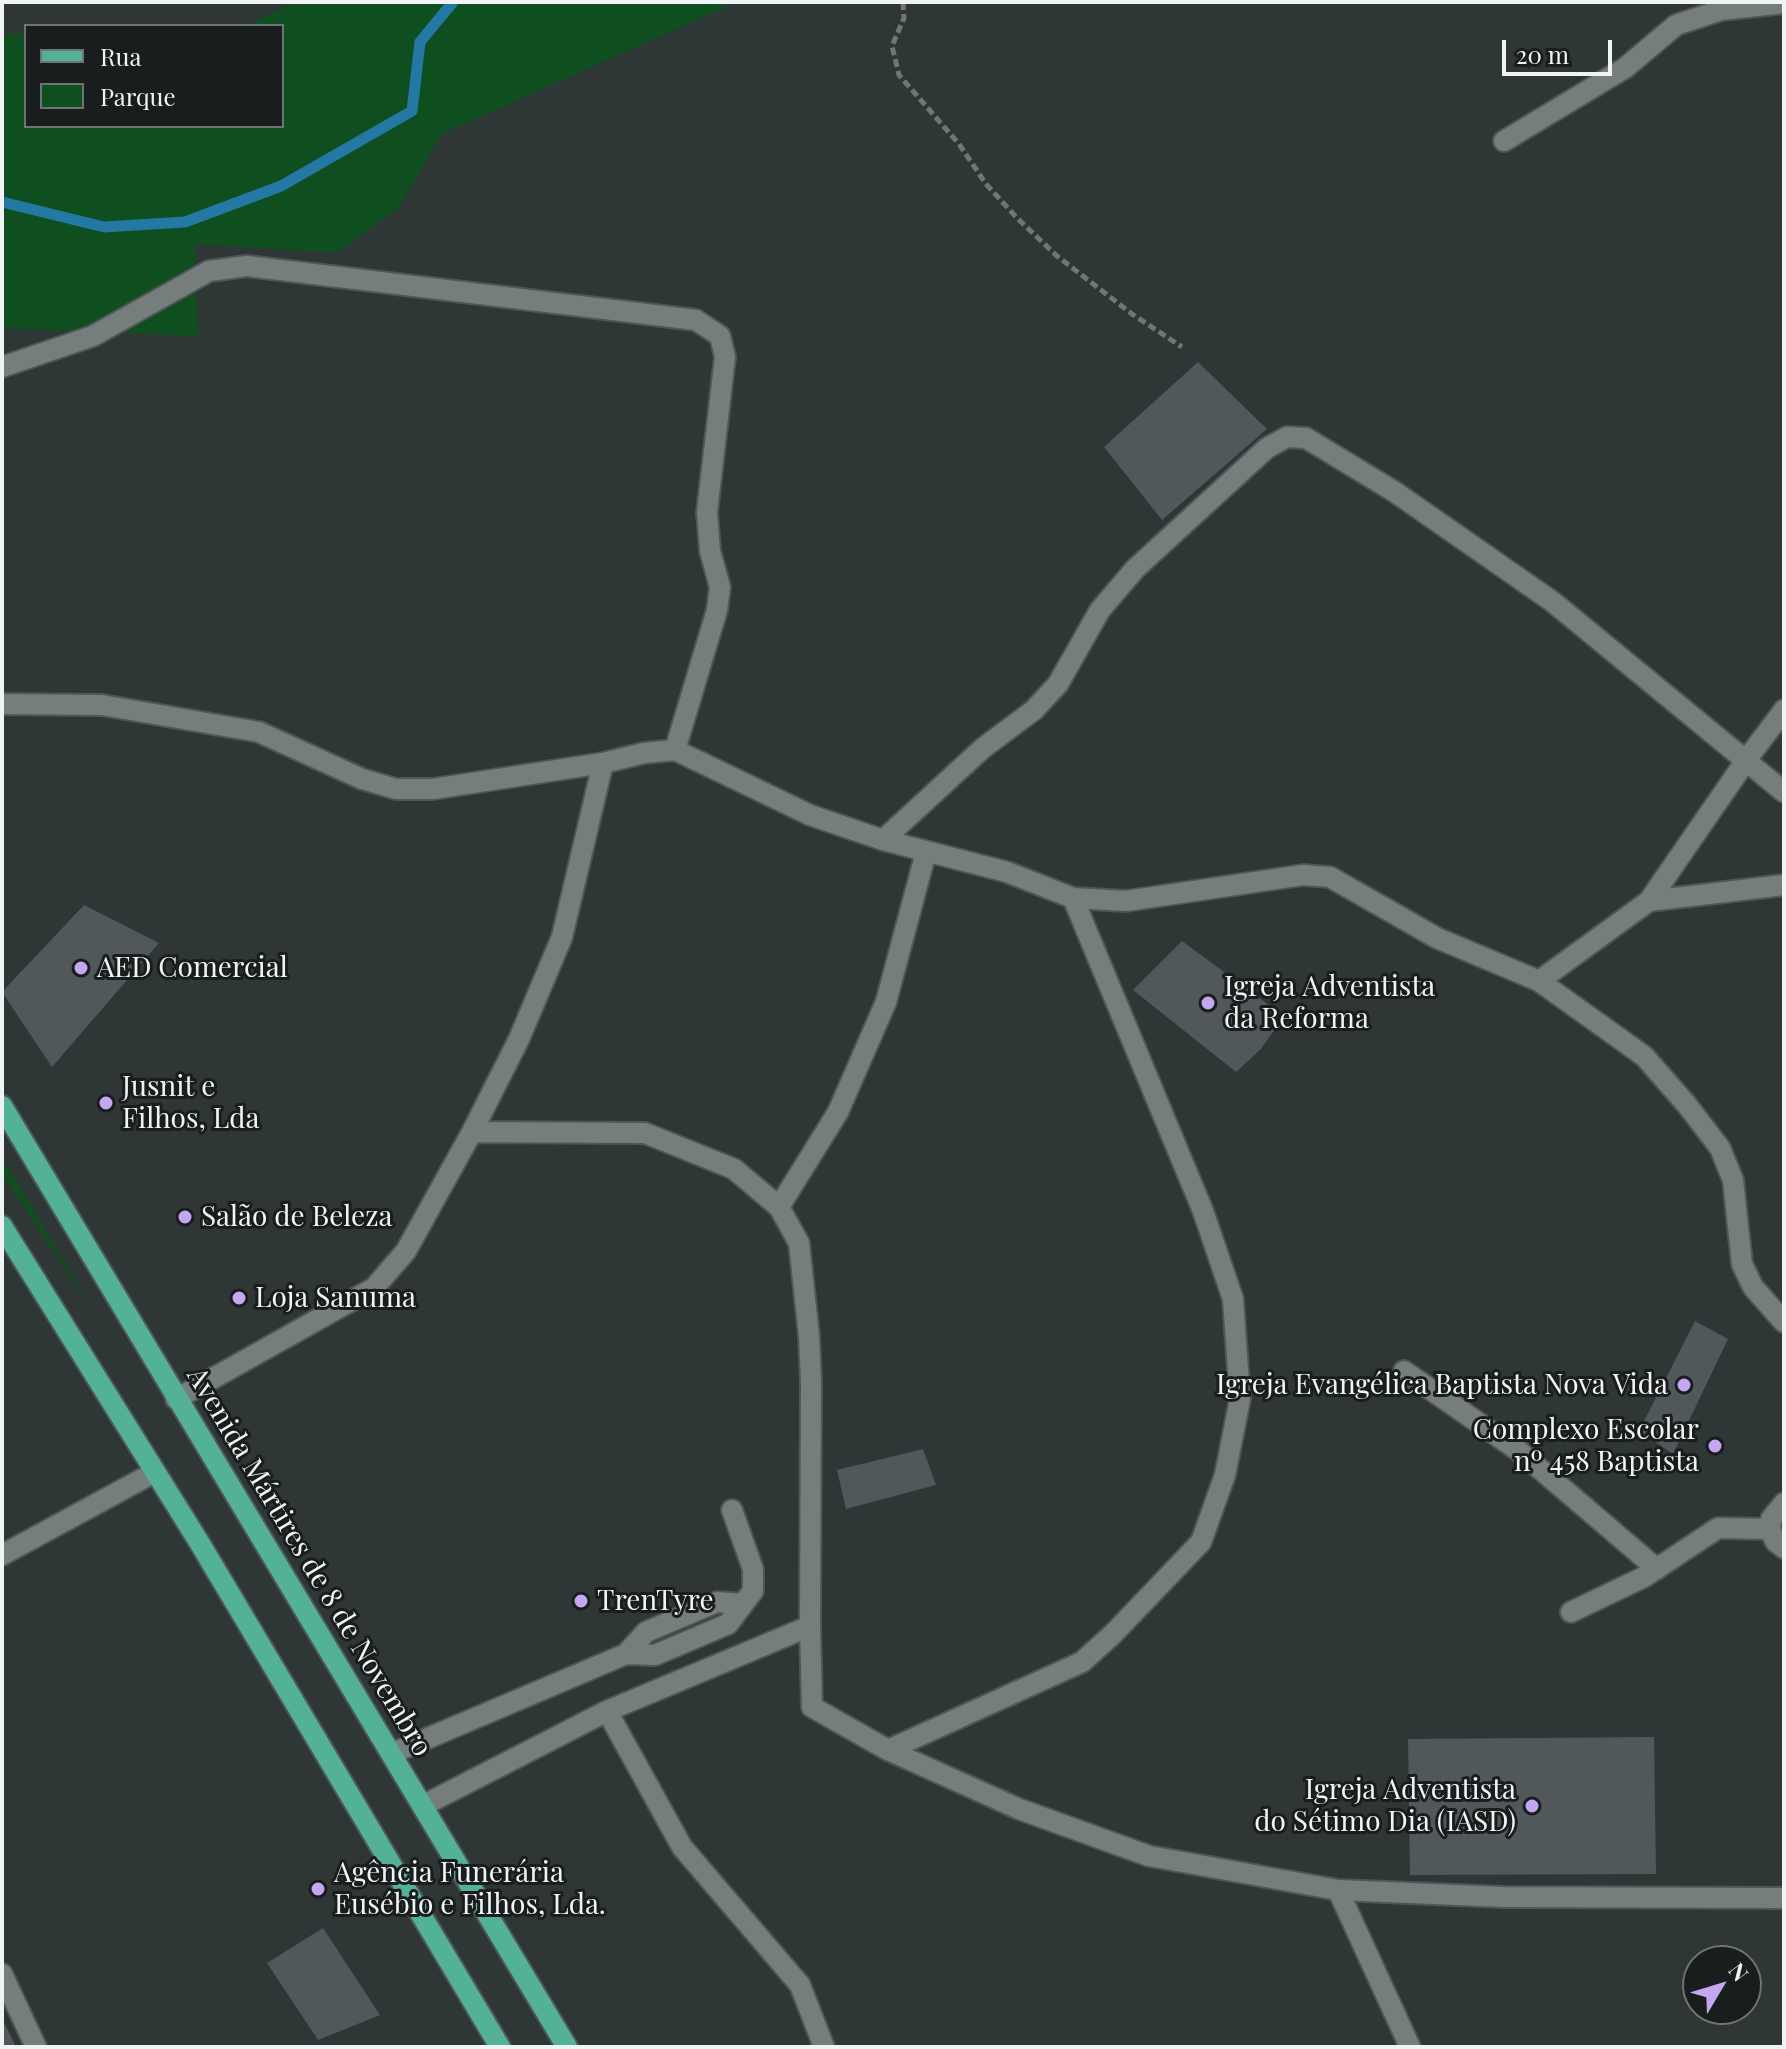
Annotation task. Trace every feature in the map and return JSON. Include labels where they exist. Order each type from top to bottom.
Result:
[{"type":"main road","name":"Avenida Mártires de 8 de Novembro","points":[[2,1106],[567,2047]]},
{"type":"main road","points":[[2,1226],[155,1472],[500,2047]]},
{"type":"street","points":[[1504,141],[1625,68],[1676,25],[1721,10],[1784,3]]},
{"type":"street","points":[[2,367],[93,336],[209,271],[247,266],[696,320],[720,336],[725,357],[707,512],[710,551],[720,587],[717,610],[675,750]]},
{"type":"street","points":[[883,840],[983,748],[1034,710],[1058,684],[1100,610],[1135,569],[1267,448],[1287,437],[1306,438],[1407,500],[1553,602],[1784,792]]},
{"type":"street","points":[[2,704],[102,705],[259,732],[362,779],[396,789],[433,789],[675,750],[810,815],[883,840],[1007,872],[1073,898],[1126,901],[1303,875],[1330,877],[1437,938],[1539,981],[1644,1056],[1720,1148],[1733,1180],[1742,1264],[1753,1287],[1784,1322]]},
{"type":"street","points":[[1539,981],[1649,901],[1784,710]]},
{"type":"street","points":[[176,1399],[374,1288],[406,1251],[519,1039],[562,937],[603,763]]},
{"type":"street","points":[[779,1207],[838,1112],[886,1002],[926,852]]},
{"type":"street","points":[[1649,901],[1784,885]]},
{"type":"street","points":[[888,1750],[1082,1662],[1201,1542],[1225,1475],[1240,1399],[1233,1299],[1203,1211],[1073,898]]},
{"type":"street","points":[[472,1132],[645,1133],[734,1169],[779,1207],[799,1243],[809,1336],[812,1707],[888,1750],[1019,1809],[1149,1856],[1338,1890],[1504,1897],[1784,1898]]},
{"type":"street","points":[[1404,1371],[1519,1451],[1657,1569]]},
{"type":"street","points":[[2,1555],[155,1472]]},
{"type":"street","points":[[1784,1503],[1771,1519],[1770,1529],[1775,1541],[1784,1548]]},
{"type":"street","points":[[393,1753],[626,1654],[655,1655],[728,1624],[753,1591],[753,1569],[732,1510]]},
{"type":"street","points":[[1571,1612],[1657,1569],[1718,1528],[1770,1529]]},
{"type":"street","points":[[424,1805],[607,1711],[810,1626]]},
{"type":"street","points":[[607,1711],[682,1847],[800,1985],[824,2047]]},
{"type":"street","points":[[1338,1890],[1410,2047]]},
{"type":"street","points":[[2,1974],[36,2047]]},
{"type":"path","points":[[903,2],[904,18],[892,46],[899,75],[959,144],[986,184],[1057,256],[1120,305],[1182,347]]},
{"type":"green space","points":[[295,2],[729,2],[726,7],[442,134],[398,209],[336,253],[195,244],[198,336],[2,328],[2,35],[24,33],[24,128],[284,128],[284,24],[250,24]]},
{"type":"green space","points":[[2,1158],[97,1317],[2,1174]]},
{"type":"building","points":[[1198,362],[1267,429],[1162,520],[1104,447]]},
{"type":"building","name":"AED Comercial","points":[[84,905],[159,943],[52,1067],[2,992]]},
{"type":"building","name":"Igreja Adventista da Reforma","points":[[1182,941],[1284,1016],[1261,1049],[1236,1072],[1133,990]]},
{"type":"building","name":"Igreja Evangélica Baptista Nova Vida","points":[[1695,1321],[1728,1339],[1673,1454],[1639,1431]]},
{"type":"building","points":[[923,1449],[936,1485],[846,1509],[837,1470]]},
{"type":"building","name":"Igreja Adventista do Sétimo Dia (IASD)","points":[[1654,1737],[1656,1874],[1410,1875],[1408,1739]]},
{"type":"building","points":[[323,1928],[380,2015],[318,2040],[267,1963]]},
{"type":"building","points":[[2,2018],[16,2047],[2,2047]]},
{"type":"waterway","points":[[2,202],[104,227],[185,222],[281,186],[412,111],[420,42],[453,2]]},
{"type":"place","name":"AED Comercial","points":[[81,968]]},
{"type":"place","name":"Igreja Adventista da Reforma","points":[[1208,1003]]},
{"type":"place","name":"Jusnit e Filhos, Lda","points":[[106,1103]]},
{"type":"place","name":"Salão de Beleza","points":[[185,1217]]},
{"type":"place","name":"Loja Sanuma","points":[[239,1298]]},
{"type":"place","name":"Igreja Evangélica Baptista Nova Vida","points":[[1684,1385]]},
{"type":"place","name":"Complexo Escolar nº 458 Baptista","points":[[1715,1446]]},
{"type":"place","name":"TrenTyre","points":[[581,1601]]},
{"type":"place","name":"Igreja Adventista do Sétimo Dia (IASD)","points":[[1532,1806]]},
{"type":"place","name":"Agência Funerária Eusébio e Filhos, Lda.","points":[[318,1889]]}]
